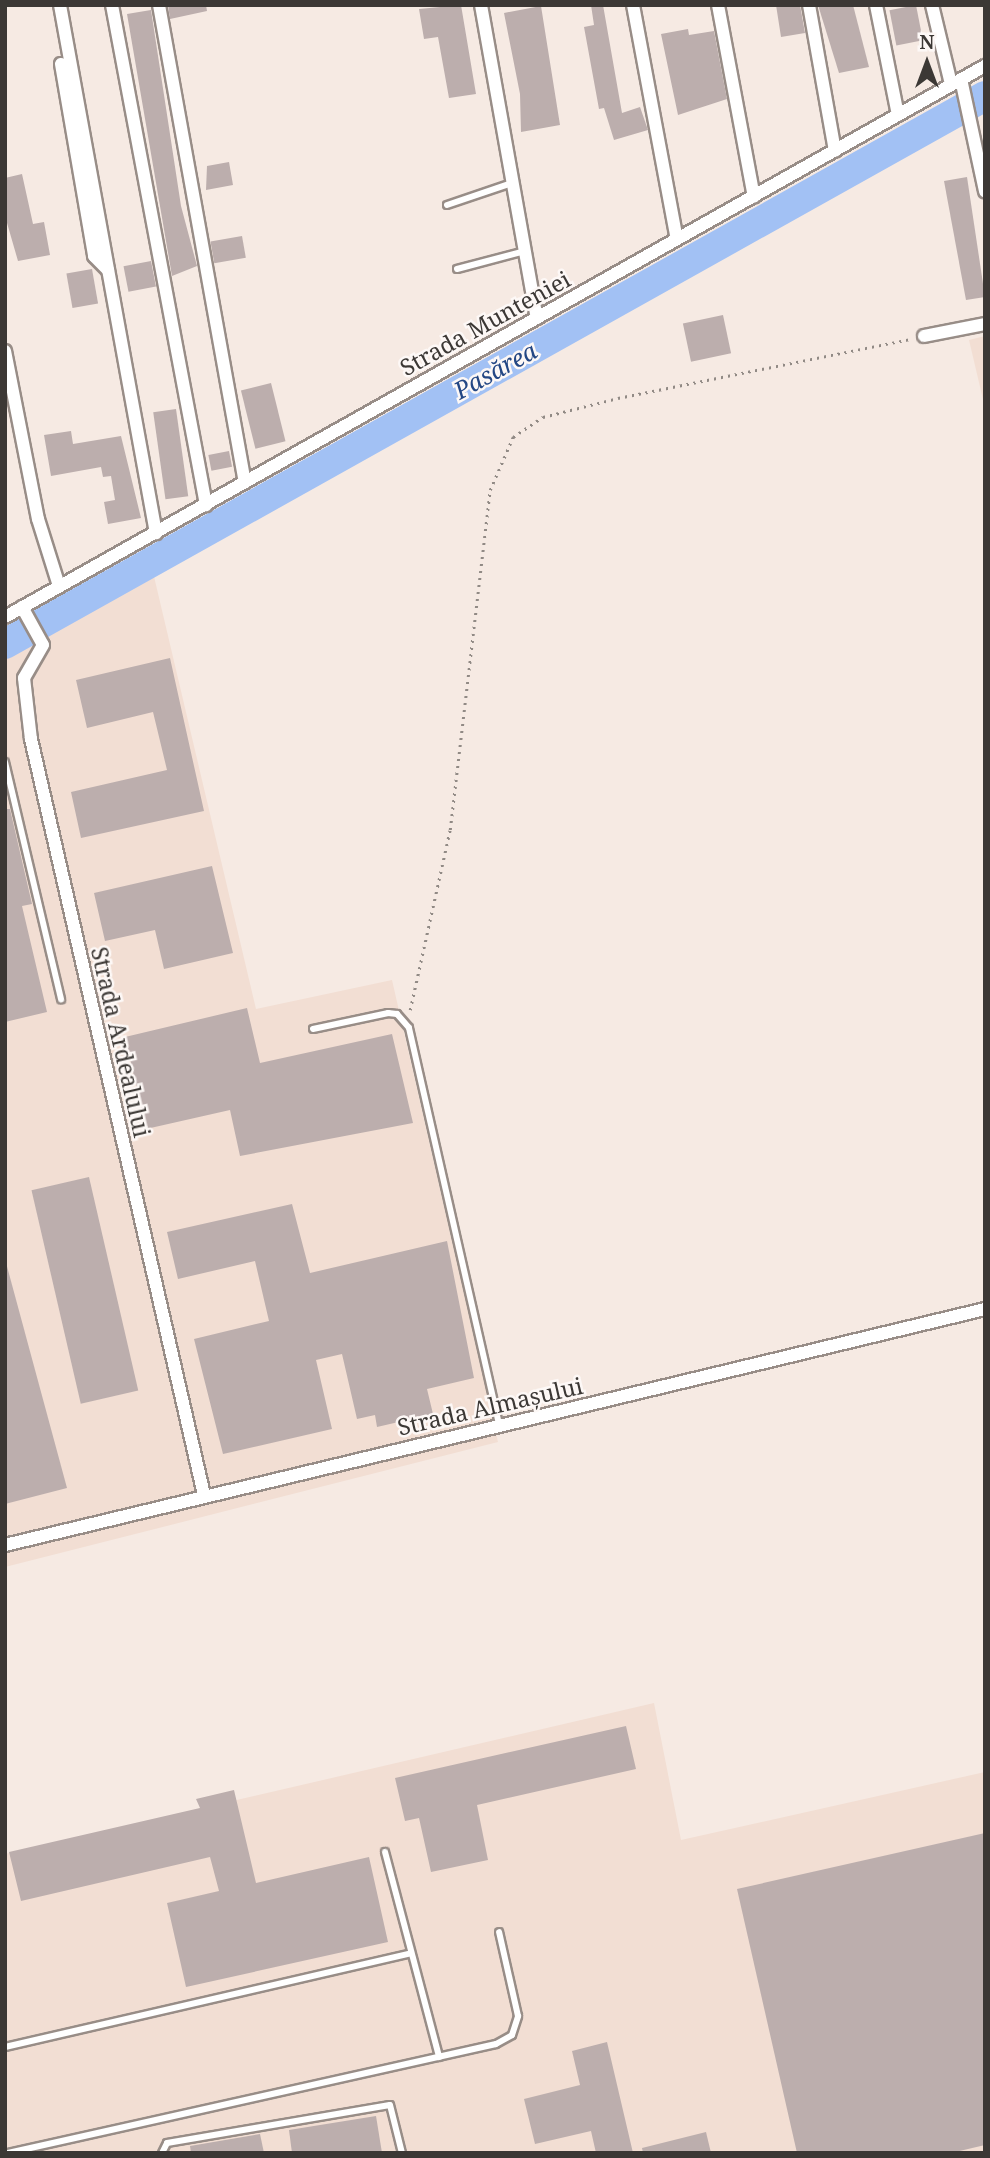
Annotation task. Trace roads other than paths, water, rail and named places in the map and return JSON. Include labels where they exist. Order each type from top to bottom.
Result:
[{"type":"street","points":[[60,5],[156,533]]},
{"type":"street","points":[[113,5],[206,505]]},
{"type":"street","points":[[159,5],[245,482]]},
{"type":"street","points":[[481,5],[537,318]]},
{"type":"street","points":[[633,5],[677,239]]},
{"type":"street","points":[[718,5],[754,197]]},
{"type":"street","points":[[808,5],[835,151]]},
{"type":"street","points":[[876,5],[898,115]]},
{"type":"street","points":[[932,5],[956,82],[965,97],[985,191]]},
{"type":"street","points":[[61,64],[94,256],[108,270]]},
{"type":"street","name":"Strada Munteniei","points":[[5,617],[24,612],[59,586],[985,66]]},
{"type":"street","points":[[923,336],[985,324]]},
{"type":"street","points":[[5,351],[38,519],[59,586]]},
{"type":"street","name":"Strada Ardealului","points":[[24,612],[43,645],[24,678],[22,697],[204,1495]]},
{"type":"street","name":"Strada Almașului","points":[[5,1545],[985,1309]]},
{"type":"lane","points":[[447,205],[512,183]]},
{"type":"lane","points":[[457,269],[525,251]]},
{"type":"lane","points":[[5,762],[61,999]]},
{"type":"lane","points":[[313,1029],[388,1013],[404,1019],[499,1424]]},
{"type":"lane","points":[[385,1852],[408,1954],[418,1968],[439,2057]]},
{"type":"lane","points":[[8,2153],[496,2044],[518,2025],[499,1931]]},
{"type":"lane","points":[[5,2047],[408,1954]]},
{"type":"lane","points":[[162,2153],[167,2143],[390,2105],[402,2153]]},
{"type":"waterway","name":"Pasărea","points":[[5,644],[985,96]]}]
